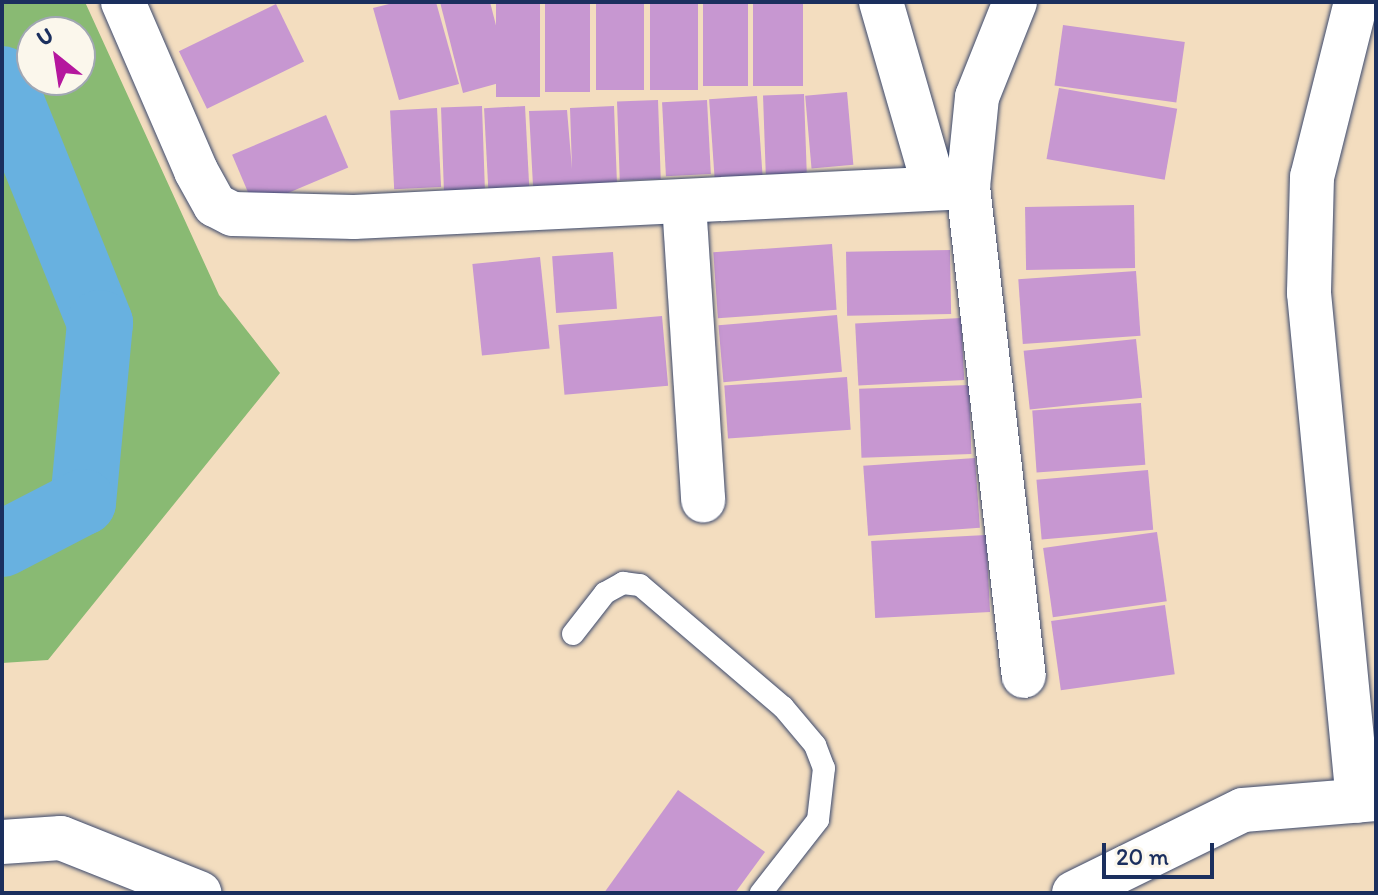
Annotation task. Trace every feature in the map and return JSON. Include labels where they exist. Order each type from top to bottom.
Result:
[{"type":"street","points":[[123,2],[196,171],[215,205],[233,214],[354,217],[684,203],[951,186]]},
{"type":"street","points":[[881,2],[951,186],[1024,676]]},
{"type":"street","points":[[951,186],[977,97],[1015,2]]},
{"type":"street","points":[[1074,893],[1243,810],[1367,800],[1309,293],[1312,177],[1356,2]]},
{"type":"street","points":[[684,203],[703,500]]},
{"type":"street","points":[[2,842],[61,838],[184,890]]},
{"type":"lane","points":[[573,634],[605,593],[623,583],[640,585],[783,707],[815,745],[824,768],[818,820],[761,893]]},
{"type":"green space","points":[[2,2],[85,2],[91,16],[16,16],[16,96],[96,96],[96,26],[219,295],[280,373],[48,660],[2,663]]},
{"type":"building","points":[[397,2],[436,2],[459,84],[399,100],[373,8]]},
{"type":"building","points":[[440,2],[490,2],[510,80],[463,93]]},
{"type":"building","points":[[496,2],[540,2],[540,97],[496,97]]},
{"type":"building","points":[[545,2],[590,2],[590,92],[545,92]]},
{"type":"building","points":[[596,2],[644,2],[644,90],[596,90]]},
{"type":"building","points":[[650,2],[698,2],[698,90],[650,90]]},
{"type":"building","points":[[703,2],[748,2],[748,86],[703,86]]},
{"type":"building","points":[[753,2],[803,2],[803,86],[753,86]]},
{"type":"building","points":[[276,4],[304,62],[207,109],[179,51]]},
{"type":"building","points":[[1063,25],[1185,42],[1176,103],[1055,85]]},
{"type":"building","points":[[1059,88],[1177,109],[1165,180],[1046,159]]},
{"type":"building","points":[[847,92],[853,165],[812,168],[805,96]]},
{"type":"building","points":[[804,94],[807,173],[766,174],[763,95]]},
{"type":"building","points":[[757,96],[763,175],[715,178],[709,99]]},
{"type":"building","points":[[658,100],[661,179],[620,180],[617,101]]},
{"type":"building","points":[[707,100],[711,174],[666,176],[662,102]]},
{"type":"building","points":[[482,106],[485,190],[444,191],[441,107]]},
{"type":"building","points":[[525,106],[529,188],[488,190],[484,108]]},
{"type":"building","points":[[614,106],[617,184],[533,186],[529,111],[567,110],[572,169],[570,108]]},
{"type":"building","points":[[437,108],[441,187],[394,189],[390,110]]},
{"type":"building","points":[[326,115],[348,167],[254,207],[232,155]]},
{"type":"building","points":[[1134,205],[1135,268],[1026,270],[1025,207]]},
{"type":"building","points":[[832,244],[837,310],[718,318],[713,252]]},
{"type":"building","points":[[950,250],[951,314],[847,316],[846,252]]},
{"type":"building","points":[[613,252],[617,309],[556,313],[552,256]]},
{"type":"building","points":[[540,257],[550,348],[482,356],[472,264]]},
{"type":"building","points":[[1136,271],[1141,336],[1023,344],[1018,279]]},
{"type":"building","points":[[837,315],[842,372],[723,382],[718,325]]},
{"type":"building","points":[[662,316],[668,386],[564,395],[558,325]]},
{"type":"building","points":[[961,318],[964,380],[858,385],[855,324]]},
{"type":"building","points":[[1136,339],[1142,398],[1030,409],[1024,351]]},
{"type":"building","points":[[847,377],[851,430],[728,438],[724,386]]},
{"type":"building","points":[[969,385],[971,454],[861,458],[859,389]]},
{"type":"building","points":[[1141,403],[1145,465],[1037,472],[1032,411]]},
{"type":"building","points":[[975,458],[980,528],[868,536],[863,466]]},
{"type":"building","points":[[1148,470],[1153,530],[1042,540],[1036,480]]},
{"type":"building","points":[[1157,532],[1167,601],[1053,617],[1043,548]]},
{"type":"building","points":[[986,535],[990,612],[875,618],[871,541]]},
{"type":"building","points":[[1165,605],[1175,674],[1061,690],[1051,621]]},
{"type":"building","points":[[678,790],[765,852],[735,893],[604,893]]},
{"type":"waterway","points":[[2,79],[100,323],[83,502],[2,544]]}]
